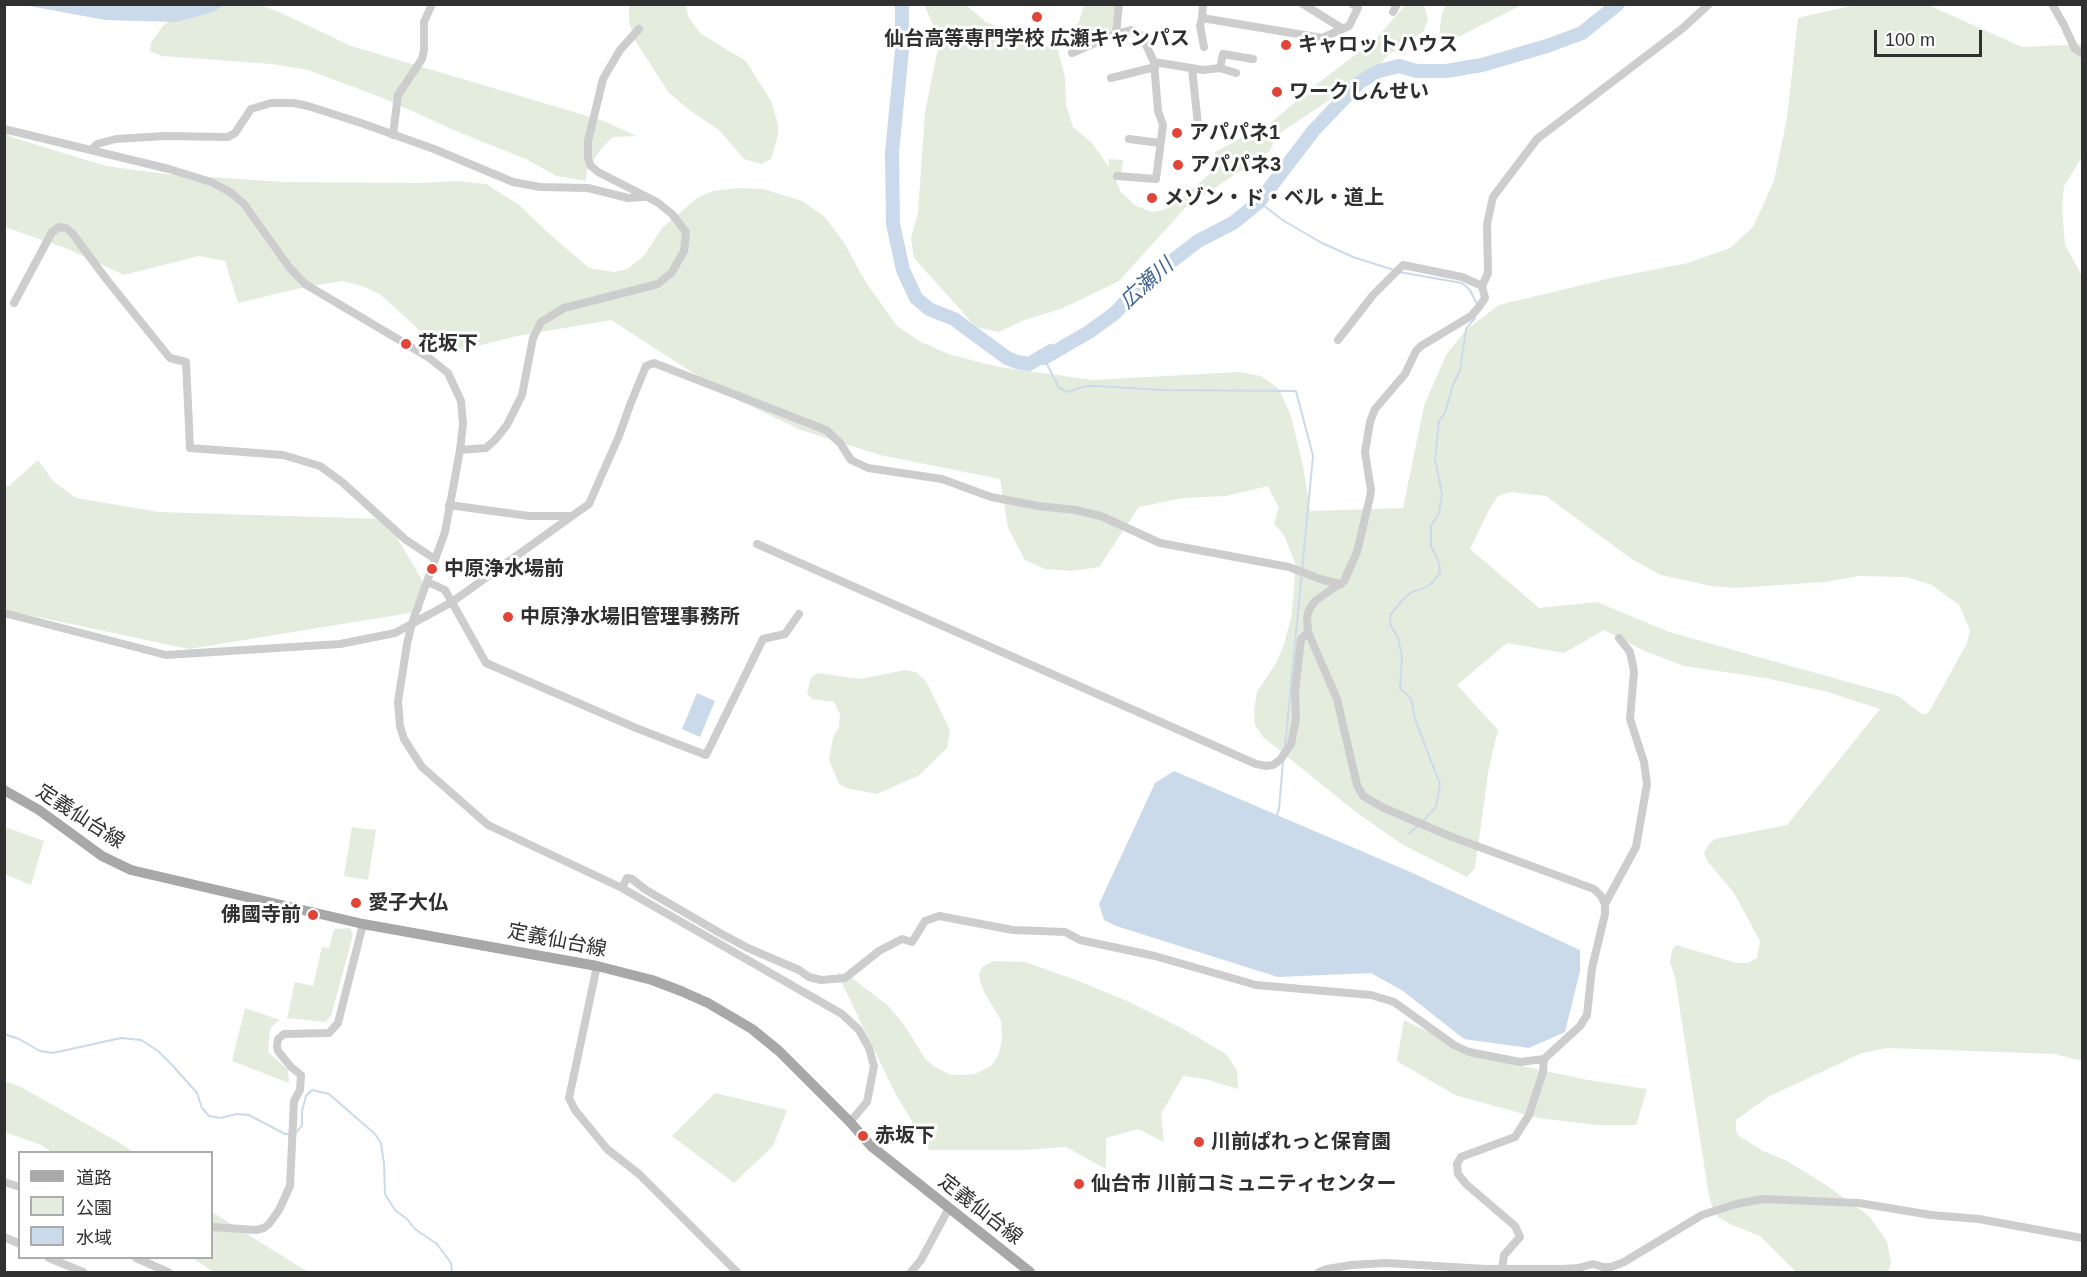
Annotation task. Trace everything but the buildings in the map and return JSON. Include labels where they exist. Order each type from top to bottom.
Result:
[{"type":"main road","name":"定義仙台線","points":[[4,790],[39,810],[102,856],[131,870],[363,924],[597,966],[652,980],[681,991],[727,1013],[752,1029],[779,1051],[871,1146],[1030,1272]]},
{"type":"street","points":[[393,135],[398,95],[422,59],[424,22],[432,4]]},
{"type":"street","points":[[1116,34],[1119,4]]},
{"type":"street","points":[[1203,4],[1200,26],[1204,47]]},
{"type":"street","points":[[1303,4],[1343,28]]},
{"type":"street","points":[[1202,18],[1322,38],[1349,26],[1358,8],[1352,4]]},
{"type":"street","points":[[622,888],[627,878],[632,879],[646,890],[730,939],[799,970],[809,977],[821,980],[844,978],[879,951],[902,939],[912,942],[925,921],[939,916],[1013,930],[1065,932],[1080,940],[1155,956],[1256,984],[1371,995],[1394,1002],[1454,1046],[1469,1052],[1521,1062],[1544,1059],[1580,1026],[1587,1015],[1590,978],[1605,915],[1605,904],[1601,896],[1594,889],[1452,837],[1384,808],[1363,795],[1358,785],[1334,687],[1308,632],[1307,617],[1311,605],[1341,584],[1352,566],[1369,506],[1371,490],[1365,452],[1370,422],[1375,409],[1405,374],[1416,351],[1464,320],[1479,307],[1485,298],[1482,286],[1488,273],[1487,224],[1493,197],[1537,139],[1683,28],[1709,4]]},
{"type":"street","points":[[2052,4],[2074,50],[2082,53]]},
{"type":"street","points":[[460,450],[486,448],[507,425],[522,395],[533,338],[541,322],[564,308],[652,286],[672,272],[684,251],[686,232],[672,214],[646,197],[598,172],[588,159],[587,149],[593,115],[603,79],[620,50],[639,28]]},
{"type":"street","points":[[1072,53],[1131,30],[1142,36],[1155,65],[1158,111],[1163,125],[1156,179],[1118,176]]},
{"type":"street","points":[[1220,68],[1223,54],[1253,58]]},
{"type":"street","points":[[1111,78],[1155,65],[1203,70],[1220,68],[1236,73]]},
{"type":"street","points":[[1192,68],[1198,125]]},
{"type":"street","points":[[91,150],[98,144],[116,139],[228,136],[235,133],[251,109],[271,103],[308,106],[393,135],[513,182],[540,187],[588,188],[628,198],[646,197]]},
{"type":"street","points":[[4,129],[179,172],[211,182],[230,192],[244,204],[289,267],[305,284],[428,357],[448,373],[461,401],[463,424],[460,450],[445,532],[411,623],[400,689],[399,712],[404,739],[422,767],[488,825],[622,888],[818,998],[842,1014],[859,1030],[869,1048],[874,1066],[867,1102],[850,1122]]},
{"type":"street","points":[[1129,139],[1160,143]]},
{"type":"street","points":[[14,303],[52,232],[59,227],[66,228],[170,358],[186,362],[190,448],[283,455],[320,466],[342,482],[406,540],[435,559]]},
{"type":"street","points":[[1338,340],[1373,295],[1403,265],[1462,277],[1482,286]]},
{"type":"street","points":[[4,613],[166,655],[340,644],[395,633],[452,602],[589,504],[620,436],[646,366],[651,363],[826,430],[840,443],[851,460],[868,468],[942,479],[991,497],[1101,516],[1160,543],[1289,567],[1341,584]]},
{"type":"street","points":[[449,506],[529,516],[572,516]]},
{"type":"street","points":[[757,544],[1256,764],[1266,766],[1273,765],[1280,760],[1291,744],[1296,718],[1295,693],[1301,639],[1308,632]]},
{"type":"street","points":[[428,582],[444,590],[486,663],[636,728],[705,755],[764,639],[785,634],[799,614]]},
{"type":"street","points":[[1605,904],[1636,847],[1647,784],[1644,762],[1630,719],[1634,672],[1632,661],[1630,652],[1619,638]]},
{"type":"street","points":[[213,1227],[256,1230],[264,1228],[279,1210],[290,1186],[294,1101],[300,1090],[301,1075],[291,1067],[279,1051],[278,1039],[284,1034],[329,1033],[338,1023],[363,924]]},
{"type":"street","points":[[597,966],[569,1098],[575,1110],[607,1149],[639,1174],[737,1272]]},
{"type":"street","points":[[1502,1269],[1504,1256],[1521,1237],[1515,1226],[1466,1184],[1458,1174],[1457,1164],[1461,1157],[1515,1137],[1529,1115],[1543,1072],[1544,1059]]},
{"type":"street","points":[[1319,1272],[1350,1265],[1386,1263],[1485,1271],[1578,1268],[1593,1264],[1611,1267],[1624,1262],[1702,1215],[1736,1204],[1763,1199],[1859,1203],[1931,1215],[1979,1219],[2082,1238]]},
{"type":"street","points":[[911,1272],[921,1260],[949,1209]]},
{"type":"street","points":[[4,1237],[18,1243]]},
{"type":"street","points":[[54,1259],[83,1272]]},
{"type":"street","points":[[140,1259],[168,1272]]},
{"type":"green space","points":[[1446,4],[1522,5],[1444,44],[1439,37],[1442,13]]},
{"type":"green space","points":[[189,5],[259,5],[277,11],[351,46],[601,120],[637,136],[613,137],[601,149],[587,170],[586,181],[556,176],[526,159],[383,98],[308,70],[272,64],[162,56],[150,51],[151,43],[162,27]]},
{"type":"green space","points":[[629,5],[686,5],[688,16],[701,34],[746,61],[771,101],[778,124],[778,135],[771,159],[762,164],[744,159],[720,131],[669,93],[636,42],[629,22]]},
{"type":"green space","points":[[924,5],[966,5],[986,22],[1032,36],[1058,50],[1065,77],[1066,105],[1073,127],[1092,143],[1109,167],[1109,159],[1123,160],[1121,174],[1113,173],[1121,192],[1136,206],[1152,212],[1164,210],[1174,201],[1182,198],[1212,172],[1215,152],[1248,132],[1268,125],[1376,39],[1405,5],[1424,5],[1428,19],[1424,31],[1387,56],[1377,68],[1277,135],[1270,151],[1185,208],[1119,281],[1063,308],[1022,321],[999,332],[976,327],[914,258],[911,238],[918,212],[925,112],[940,39]]},
{"type":"green space","points":[[1084,5],[1117,5],[1113,32],[1089,43],[1062,38],[1079,22]]},
{"type":"green space","points":[[1854,5],[1928,5],[2022,47],[2082,44],[2082,157],[2064,186],[2062,207],[2065,245],[2082,276],[2082,1061],[2055,1054],[1887,1048],[1862,1053],[1768,1097],[1736,1120],[1736,1131],[1739,1136],[1823,1183],[1869,1216],[1887,1241],[1891,1263],[1888,1272],[1796,1272],[1760,1236],[1718,1217],[1709,1196],[1675,978],[1670,962],[1672,950],[1676,945],[1737,963],[1748,963],[1757,958],[1760,941],[1734,893],[1708,862],[1704,853],[1715,839],[1787,825],[1880,709],[1828,692],[1766,678],[1684,666],[1645,651],[1604,630],[1564,653],[1507,643],[1457,685],[1498,730],[1489,767],[1475,868],[1467,877],[1405,846],[1357,813],[1263,737],[1255,725],[1254,710],[1257,692],[1276,663],[1284,645],[1294,593],[1295,563],[1284,535],[1274,524],[1279,508],[1268,486],[1226,496],[1183,498],[1139,507],[1099,567],[1071,571],[1045,569],[1025,560],[1008,528],[1000,479],[880,455],[801,430],[729,396],[611,320],[517,336],[466,349],[452,348],[431,341],[380,294],[362,286],[343,281],[305,287],[238,303],[225,261],[199,256],[124,275],[68,249],[5,227],[5,133],[14,138],[106,166],[165,174],[284,182],[423,183],[457,181],[486,184],[518,204],[589,268],[614,272],[627,269],[644,256],[662,228],[697,198],[713,191],[738,188],[763,189],[802,201],[824,216],[843,241],[865,281],[897,326],[921,342],[951,355],[999,367],[1093,380],[1239,372],[1261,376],[1279,389],[1291,416],[1303,466],[1310,511],[1403,508],[1424,406],[1446,355],[1465,331],[1499,305],[1611,278],[1688,263],[1730,248],[1753,227],[1774,181],[1787,118],[1798,18]],"holes":[[[1510,492],[1546,496],[1633,560],[1661,575],[1711,586],[1736,588],[1825,582],[1859,576],[1906,577],[1932,585],[1959,605],[1970,630],[1967,643],[1929,712],[1923,715],[1898,696],[1669,632],[1597,602],[1539,608],[1470,549],[1498,496]]]},
{"type":"green space","points":[[38,460],[53,481],[76,498],[159,512],[386,519],[422,580],[422,611],[189,649],[5,610],[5,486],[9,486]]},
{"type":"green space","points":[[905,670],[916,672],[926,681],[950,730],[947,748],[918,776],[877,794],[846,788],[839,784],[829,760],[833,738],[839,727],[840,714],[834,702],[812,699],[807,693],[811,678],[818,673],[860,679]]},
{"type":"green space","points":[[5,827],[44,841],[31,885],[5,874]]},
{"type":"green space","points":[[352,827],[376,830],[368,880],[344,876]]},
{"type":"green space","points":[[350,928],[353,935],[331,1016],[325,1022],[287,1018],[295,982],[313,986],[322,947],[329,948],[334,929]]},
{"type":"green space","points":[[993,961],[1025,962],[1076,980],[1127,1001],[1185,1030],[1226,1054],[1237,1070],[1238,1089],[1205,1079],[1183,1076],[1161,1114],[1164,1142],[1138,1129],[1106,1138],[1106,1169],[1066,1147],[1024,1150],[929,1150],[895,1093],[837,973],[848,975],[887,1005],[903,1023],[926,1060],[951,1075],[963,1075],[975,1074],[991,1066],[998,1056],[1002,1040],[1001,1020],[984,992],[979,974],[982,967]]},
{"type":"green space","points":[[245,1008],[280,1020],[270,1028],[268,1052],[288,1070],[289,1083],[232,1061]]},
{"type":"green space","points":[[1404,1020],[1470,1052],[1503,1062],[1588,1080],[1647,1089],[1636,1125],[1597,1125],[1538,1118],[1455,1095],[1397,1061]]},
{"type":"green space","points":[[5,1081],[21,1087],[132,1151],[50,1151],[41,1145],[5,1132]]},
{"type":"green space","points":[[715,1093],[787,1110],[773,1146],[734,1183],[672,1136]]},
{"type":"green space","points":[[213,1213],[310,1272],[213,1272],[194,1259],[213,1259]]},
{"type":"water","points":[[224,4],[213,12],[176,22],[105,20],[24,5]]},
{"type":"water","points":[[697,693],[715,701],[700,737],[682,729]]},
{"type":"water","points":[[1174,771],[1408,871],[1580,950],[1580,971],[1565,1032],[1529,1048],[1464,1039],[1403,991],[1371,973],[1278,977],[1116,926],[1104,920],[1099,904],[1155,783]]},
{"type":"waterway","name":"広瀬川","points":[[902,4],[902,50],[892,153],[893,224],[903,270],[916,298],[929,309],[954,319],[1007,358],[1029,364],[1051,351]]},
{"type":"waterway","name":"広瀬川","points":[[1044,358],[1089,332],[1115,313],[1141,285],[1198,241],[1233,223],[1259,202],[1314,130],[1360,82],[1379,71],[1399,66],[1417,71],[1446,71],[1482,65],[1547,46],[1582,33],[1618,4]]},
{"type":"waterway","points":[[1259,202],[1284,221],[1322,243],[1353,257],[1394,270]]},
{"type":"waterway","points":[[1399,272],[1462,283],[1470,290],[1477,304]]},
{"type":"waterway","points":[[1423,821],[1436,807],[1440,784],[1415,719],[1411,698],[1400,689],[1402,656],[1398,638],[1390,624],[1391,614],[1404,598],[1431,584],[1440,573],[1439,563],[1431,546],[1431,526],[1439,513],[1442,494],[1435,459],[1439,421],[1445,413],[1454,382],[1460,371],[1466,329],[1475,318]]},
{"type":"waterway","points":[[1044,358],[1059,388],[1068,392],[1086,386],[1162,390],[1296,391],[1313,456],[1285,747]]},
{"type":"waterway","points":[[1276,818],[1279,809],[1283,761]]},
{"type":"waterway","points":[[1409,833],[1419,825]]},
{"type":"waterway","points":[[4,1034],[19,1039],[40,1051],[53,1053],[121,1038],[141,1040],[158,1051],[173,1066],[197,1093],[202,1108],[209,1116],[220,1118],[237,1114],[249,1115],[285,1134],[290,1134]]},
{"type":"waterway","points":[[296,1133],[302,1125],[302,1111],[306,1096],[312,1090],[329,1094],[375,1134],[381,1143],[385,1194],[395,1210],[415,1229],[437,1244],[451,1263],[452,1272]]},
{"type":"place","name":"仙台高等専門学校 広瀬キャンパス","points":[[1037,17]]},
{"type":"place","name":"キャロットハウス","points":[[1286,45]]},
{"type":"place","name":"ワークしんせい","points":[[1277,92]]},
{"type":"place","name":"アパパネ1","points":[[1177,133]]},
{"type":"place","name":"アパパネ3","points":[[1178,165]]},
{"type":"place","name":"メゾン・ド・ベル・道上","points":[[1152,198]]},
{"type":"place","name":"花坂下","points":[[406,344]]},
{"type":"place","name":"中原浄水場前","points":[[432,569]]},
{"type":"place","name":"中原浄水場旧管理事務所","points":[[508,617]]},
{"type":"place","name":"愛子大仏","points":[[356,903]]},
{"type":"place","name":"佛國寺前","points":[[313,915]]},
{"type":"place","name":"赤坂下","points":[[863,1136]]},
{"type":"place","name":"川前ぱれっと保育園","points":[[1199,1142]]},
{"type":"place","name":"仙台市 川前コミュニティセンター","points":[[1079,1184]]}]
